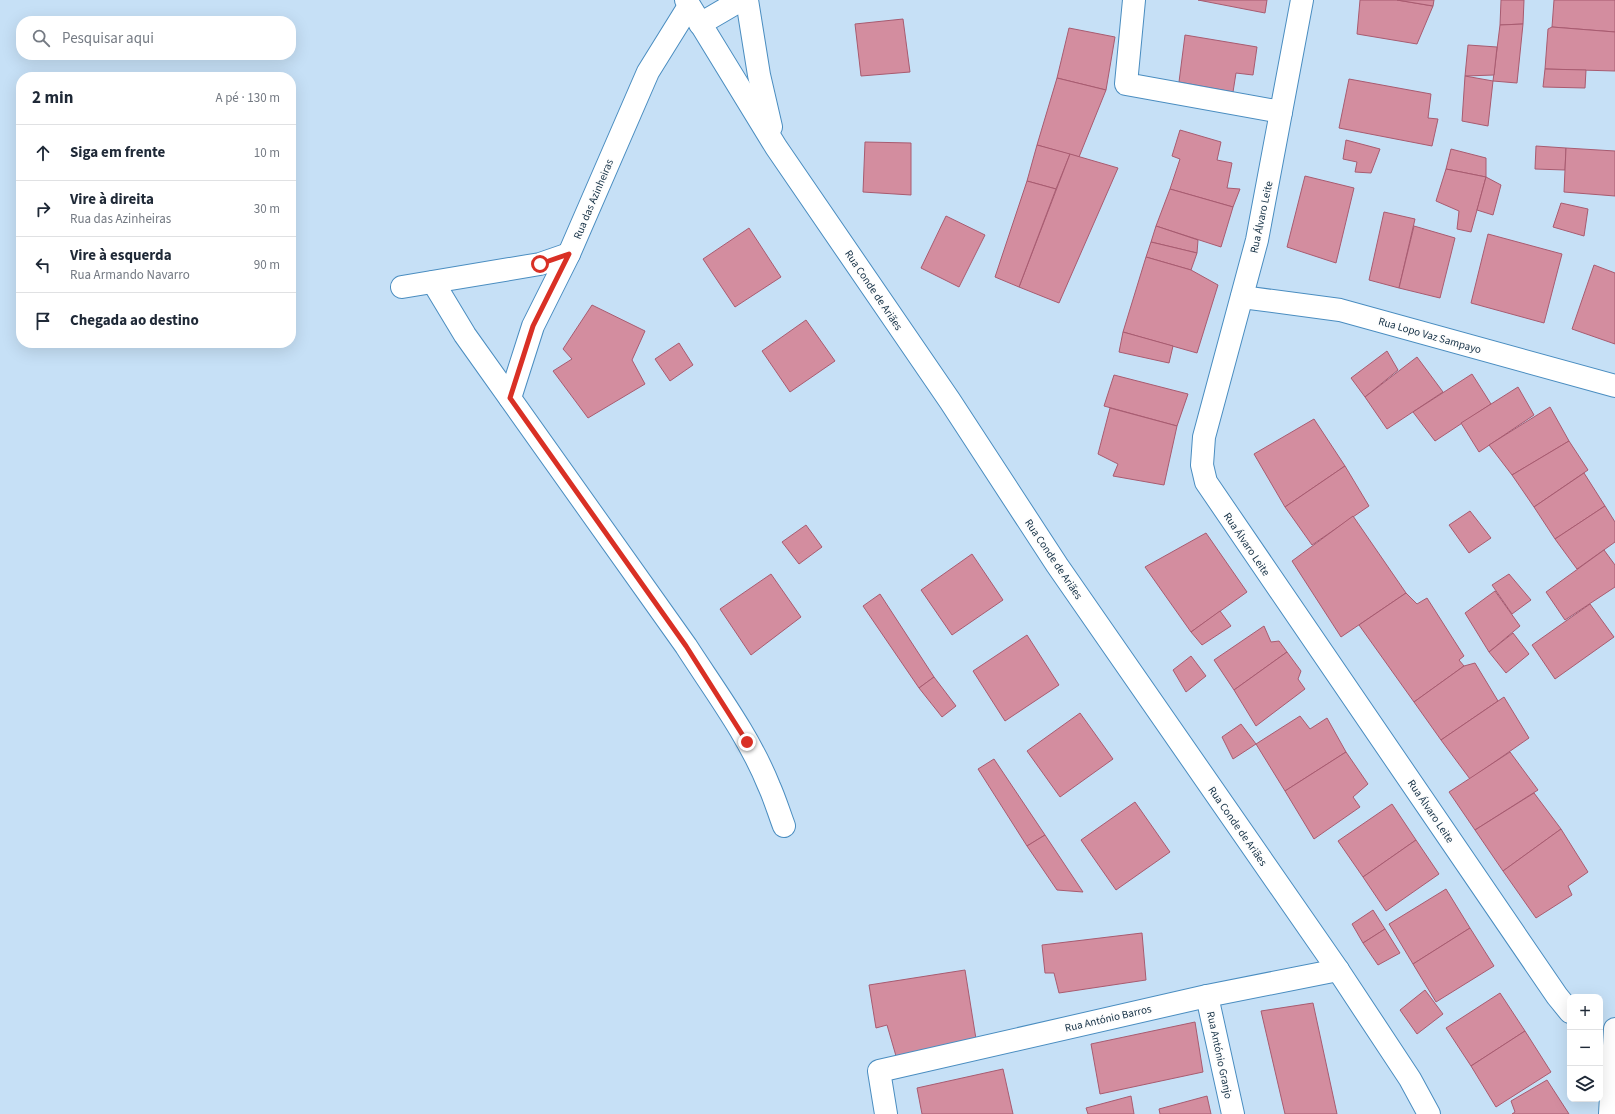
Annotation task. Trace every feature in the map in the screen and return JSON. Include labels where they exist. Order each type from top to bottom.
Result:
[{"type":"street","points":[[692,10],[736,3],[738,0]]},
{"type":"street","points":[[747,0],[759,75],[776,147]]},
{"type":"street","points":[[1134,0],[1126,84],[1281,112]]},
{"type":"street","name":"Rua Álvaro Leite","points":[[1302,0],[1257,240],[1204,437],[1202,465],[1206,482],[1557,996],[1567,1008]]},
{"type":"street","name":"Rua Conde de Ariães","points":[[692,10],[776,147],[950,402],[1057,565],[1338,970],[1410,1079],[1430,1114]]},
{"type":"street","name":"Rua das Azinheiras","points":[[510,398],[533,326],[569,254],[648,72],[692,10]]},
{"type":"street","points":[[402,287],[540,264],[569,254]]},
{"type":"street","points":[[434,282],[466,335],[686,646],[747,742],[769,785],[784,826]]},
{"type":"street","name":"Rua Lopo Vaz Sampayo","points":[[1242,297],[1340,310],[1615,386]]},
{"type":"street","name":"Rua António Barros","points":[[886,1114],[879,1071],[1207,996],[1338,970]]},
{"type":"street","name":"Rua António Granjo","points":[[1207,996],[1233,1114]]},
{"type":"street","points":[[1610,1114],[1606,1058],[1615,1029]]},
{"type":"building","points":[[1198,0],[1267,0],[1265,13]]},
{"type":"building","points":[[1360,0],[1397,0],[1433,6],[1417,44],[1357,34]]},
{"type":"building","points":[[1397,0],[1434,0],[1433,6]]},
{"type":"building","points":[[1501,0],[1524,0],[1523,24],[1500,25]]},
{"type":"building","points":[[1554,0],[1615,0],[1615,32],[1552,27]]},
{"type":"building","points":[[903,19],[910,72],[861,76],[855,24]]},
{"type":"building","points":[[1523,24],[1517,83],[1493,81],[1500,25]]},
{"type":"building","points":[[1552,27],[1615,32],[1615,71],[1545,69],[1548,29]]},
{"type":"building","points":[[1069,28],[1115,37],[1106,90],[1057,78]]},
{"type":"building","points":[[1185,35],[1257,47],[1253,75],[1236,73],[1233,92],[1179,82]]},
{"type":"building","points":[[1468,45],[1497,47],[1494,75],[1465,76]]},
{"type":"building","points":[[1545,69],[1586,70],[1585,88],[1543,87]]},
{"type":"building","points":[[1465,76],[1493,81],[1488,126],[1462,121]]},
{"type":"building","points":[[1057,78],[1106,90],[1079,157],[1037,145]]},
{"type":"building","points":[[1349,79],[1431,94],[1428,118],[1438,119],[1432,146],[1339,128]]},
{"type":"building","points":[[1180,130],[1221,142],[1217,160],[1232,163],[1227,188],[1240,189],[1233,207],[1170,189],[1180,159],[1172,156]]},
{"type":"building","points":[[1346,140],[1380,149],[1371,173],[1355,172],[1357,162],[1343,159]]},
{"type":"building","points":[[865,142],[911,143],[911,195],[863,192]]},
{"type":"building","points":[[1037,145],[1070,154],[1056,189],[1027,181]]},
{"type":"building","points":[[1536,146],[1566,148],[1565,170],[1535,169]]},
{"type":"building","points":[[1566,148],[1615,151],[1615,196],[1564,192]]},
{"type":"building","points":[[1451,149],[1486,158],[1486,177],[1446,169]]},
{"type":"building","points":[[1070,154],[1118,168],[1059,303],[1019,287]]},
{"type":"building","points":[[1446,169],[1486,177],[1471,232],[1457,229],[1459,211],[1436,201]]},
{"type":"building","points":[[1305,176],[1354,188],[1336,263],[1287,247]]},
{"type":"building","points":[[1486,177],[1501,185],[1493,215],[1477,210]]},
{"type":"building","points":[[1027,181],[1056,189],[1019,287],[995,277]]},
{"type":"building","points":[[1170,189],[1233,207],[1221,247],[1156,226]]},
{"type":"building","points":[[1561,203],[1588,209],[1584,236],[1553,227]]},
{"type":"building","points":[[1384,212],[1415,219],[1399,288],[1369,280]]},
{"type":"building","points":[[946,216],[985,235],[959,287],[921,268]]},
{"type":"building","points":[[1156,226],[1198,240],[1197,253],[1151,242]]},
{"type":"building","points":[[1414,226],[1455,238],[1440,298],[1399,288]]},
{"type":"building","points":[[749,228],[781,277],[735,307],[703,259]]},
{"type":"building","points":[[1488,234],[1562,254],[1544,323],[1471,303]]},
{"type":"building","points":[[1151,242],[1197,253],[1191,270],[1146,257]]},
{"type":"building","points":[[1146,257],[1191,270],[1218,285],[1197,353],[1123,332]]},
{"type":"building","points":[[1594,265],[1615,273],[1615,344],[1572,329]]},
{"type":"building","points":[[592,305],[645,331],[632,360],[645,384],[588,418],[553,371],[572,359],[563,349]]},
{"type":"building","points":[[806,320],[835,361],[790,392],[762,351]]},
{"type":"building","points":[[1123,332],[1173,346],[1169,363],[1119,352]]},
{"type":"building","points":[[679,343],[693,365],[670,381],[655,359]]},
{"type":"building","points":[[1387,351],[1398,370],[1365,397],[1351,378]]},
{"type":"building","points":[[1417,357],[1443,392],[1387,429],[1365,397]]},
{"type":"building","points":[[1472,374],[1491,404],[1435,441],[1413,412]]},
{"type":"building","points":[[1114,375],[1188,394],[1177,426],[1104,406]]},
{"type":"building","points":[[1518,387],[1534,415],[1479,452],[1461,423]]},
{"type":"building","points":[[1550,407],[1569,441],[1512,475],[1489,445]]},
{"type":"building","points":[[1110,408],[1177,426],[1164,485],[1113,476],[1118,464],[1098,454]]},
{"type":"building","points":[[1314,419],[1345,466],[1285,507],[1254,454]]},
{"type":"building","points":[[1569,441],[1588,470],[1534,507],[1512,475]]},
{"type":"building","points":[[1345,466],[1369,506],[1312,545],[1285,507]]},
{"type":"building","points":[[1584,473],[1605,506],[1555,539],[1534,507]]},
{"type":"building","points":[[1605,506],[1615,522],[1615,542],[1577,569],[1555,539]]},
{"type":"building","points":[[1470,511],[1491,538],[1469,553],[1449,525]]},
{"type":"building","points":[[1353,516],[1406,593],[1341,637],[1292,561]]},
{"type":"building","points":[[806,525],[822,547],[799,564],[782,542]]},
{"type":"building","points":[[1206,533],[1247,592],[1191,632],[1145,567]]},
{"type":"building","points":[[1604,550],[1615,565],[1615,587],[1565,620],[1546,592]]},
{"type":"building","points":[[972,554],[1003,600],[952,635],[921,590]]},
{"type":"building","points":[[771,574],[801,617],[751,655],[720,609]]},
{"type":"building","points":[[1509,574],[1531,600],[1512,614],[1492,585]]},
{"type":"building","points":[[1495,591],[1520,626],[1489,652],[1465,613]]},
{"type":"building","points":[[1406,593],[1417,604],[1427,598],[1464,656],[1459,660],[1464,666],[1414,702],[1359,625]]},
{"type":"building","points":[[880,594],[934,677],[919,688],[863,606]]},
{"type":"building","points":[[1590,604],[1614,637],[1555,679],[1532,645]]},
{"type":"building","points":[[1220,611],[1231,626],[1202,645],[1191,632]]},
{"type":"building","points":[[1264,626],[1271,642],[1279,641],[1287,652],[1234,690],[1214,660]]},
{"type":"building","points":[[1513,633],[1529,654],[1506,673],[1489,652]]},
{"type":"building","points":[[1027,635],[1059,685],[1005,721],[973,671]]},
{"type":"building","points":[[1287,652],[1301,671],[1298,679],[1305,689],[1256,726],[1234,690]]},
{"type":"building","points":[[1191,656],[1206,676],[1186,692],[1173,670]]},
{"type":"building","points":[[1475,663],[1498,701],[1441,740],[1414,702],[1464,666]]},
{"type":"building","points":[[934,677],[956,706],[942,717],[919,688]]},
{"type":"building","points":[[1504,697],[1529,738],[1470,779],[1441,740]]},
{"type":"building","points":[[1080,713],[1113,759],[1060,797],[1027,751]]},
{"type":"building","points":[[1300,716],[1310,729],[1327,718],[1346,752],[1285,791],[1256,744]]},
{"type":"building","points":[[1241,724],[1256,744],[1233,759],[1222,737]]},
{"type":"building","points":[[1346,752],[1368,784],[1353,797],[1360,807],[1314,839],[1285,791]]},
{"type":"building","points":[[1510,752],[1538,790],[1475,830],[1449,792]]},
{"type":"building","points":[[994,759],[1045,835],[1027,846],[978,769]]},
{"type":"building","points":[[1534,793],[1561,829],[1503,871],[1475,830]]},
{"type":"building","points":[[1135,802],[1170,852],[1116,890],[1081,840]]},
{"type":"building","points":[[1392,804],[1416,840],[1363,877],[1338,841]]},
{"type":"building","points":[[1561,829],[1588,872],[1568,886],[1572,895],[1536,918],[1503,871]]},
{"type":"building","points":[[1045,835],[1083,892],[1057,890],[1027,846]]},
{"type":"building","points":[[1416,840],[1439,874],[1386,911],[1363,877]]},
{"type":"building","points":[[1446,889],[1470,928],[1413,964],[1389,924]]},
{"type":"building","points":[[1373,910],[1385,929],[1363,943],[1352,924]]},
{"type":"building","points":[[1470,928],[1494,966],[1436,1002],[1413,964]]},
{"type":"building","points":[[1385,929],[1400,953],[1378,965],[1363,943]]},
{"type":"building","points":[[1142,933],[1146,980],[1059,993],[1054,973],[1045,973],[1042,945]]},
{"type":"building","points":[[965,970],[976,1039],[896,1056],[887,1025],[876,1028],[869,985]]},
{"type":"building","points":[[1425,990],[1443,1014],[1417,1034],[1400,1010]]},
{"type":"building","points":[[1500,993],[1525,1031],[1471,1066],[1446,1028]]},
{"type":"building","points":[[1313,1003],[1337,1114],[1285,1114],[1261,1011]]},
{"type":"building","points":[[1195,1022],[1203,1072],[1100,1094],[1091,1044]]},
{"type":"building","points":[[1525,1031],[1551,1072],[1496,1107],[1471,1066]]},
{"type":"building","points":[[1003,1069],[1013,1114],[922,1114],[917,1088]]},
{"type":"building","points":[[1547,1080],[1569,1114],[1512,1114],[1515,1112],[1511,1101]]},
{"type":"building","points":[[1131,1096],[1134,1114],[1088,1114],[1086,1108]]},
{"type":"building","points":[[1207,1096],[1211,1114],[1160,1114],[1159,1109]]},
{"type":"route","points":[[540,264],[569,254],[533,326],[510,398],[686,646],[747,742]]}]
